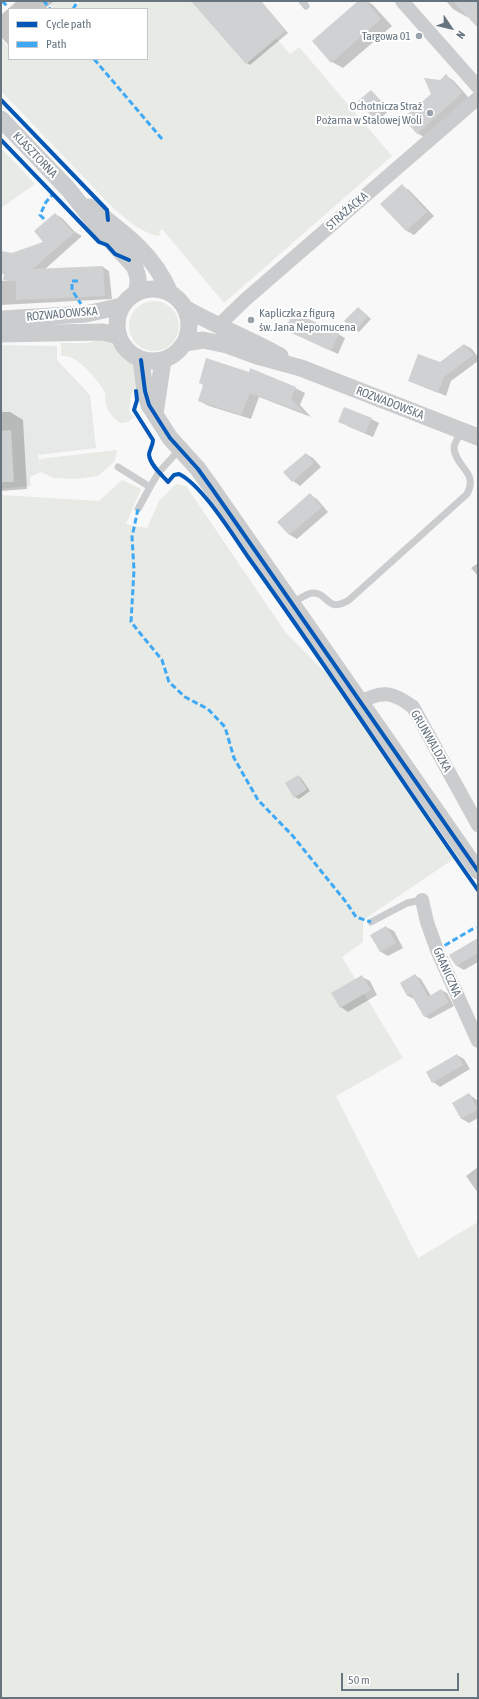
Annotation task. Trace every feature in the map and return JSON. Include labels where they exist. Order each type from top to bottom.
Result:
[{"type":"street","points":[[402,1],[478,87]]},
{"type":"street","name":"STRAŻACKA","points":[[218,326],[246,299],[478,98]]},
{"type":"street","name":"KLASZTORNA","points":[[1,119],[69,190],[99,228],[134,266],[138,273],[139,282],[136,293]]},
{"type":"street","name":"KLASZTORNA","points":[[69,190],[108,220],[142,250],[154,263],[165,280],[170,293]]},
{"type":"street","points":[[148,289],[170,293],[179,300],[185,308],[189,320],[189,332],[185,343],[176,354],[164,360],[152,362],[141,360],[127,350],[118,336],[118,315],[122,306],[136,293],[148,289]]},
{"type":"street","name":"ROZWADOWSKA","points":[[1,319],[86,314],[122,306]]},
{"type":"street","name":"ROZWADOWSKA","points":[[185,308],[218,326],[261,345],[301,368]]},
{"type":"street","name":"ROZWADOWSKA","points":[[1,334],[103,332],[118,336]]},
{"type":"street","name":"ROZWADOWSKA","points":[[185,343],[204,340],[227,345],[257,356],[301,368],[478,437]]},
{"type":"street","points":[[141,360],[148,405],[156,414],[170,438],[213,490],[478,871]]},
{"type":"street","points":[[156,414],[164,360]]},
{"type":"street","name":"GRUNWALDZKA","points":[[361,702],[371,696],[388,694],[399,696],[414,707],[478,825]]},
{"type":"street","name":"GRANICZNA","points":[[422,900],[426,922],[437,950],[478,1041]]},
{"type":"lane","points":[[292,603],[311,593],[318,594],[334,605],[341,605],[349,600],[467,494],[472,487],[472,482],[470,475],[455,454],[454,447],[462,431]]},
{"type":"lane","points":[[138,509],[159,472],[180,449]]},
{"type":"lane","points":[[118,467],[150,486]]},
{"type":"lane","points":[[371,922],[407,903],[422,900]]},
{"type":"shaded area","points":[[51,1],[76,1],[72,8],[53,8],[50,5]]},
{"type":"shaded area","points":[[80,1],[245,1],[290,54],[299,47],[392,156],[224,303],[162,229],[159,233],[161,236],[155,235],[143,230],[124,218],[1,91],[1,39],[8,46],[8,60],[148,60],[148,8],[76,8]]},
{"type":"shaded area","points":[[1,148],[35,184],[1,208]]},
{"type":"shaded area","points":[[154,301],[163,303],[174,312],[179,326],[177,335],[168,346],[154,351],[145,349],[134,340],[129,326],[131,317],[140,306]]},
{"type":"shaded area","points":[[99,340],[109,342],[134,366],[138,383],[131,395],[129,411],[134,417],[128,422],[120,423],[111,414],[107,406],[103,389],[95,378],[80,363],[70,357],[61,356],[61,343],[88,343]]},
{"type":"shaded area","points":[[1,345],[57,346],[57,360],[90,395],[96,448],[38,455],[41,472],[30,477],[31,486],[1,489]]},
{"type":"shaded area","points":[[117,450],[115,461],[98,476],[75,479],[53,478],[41,472],[39,459]]},
{"type":"shaded area","points":[[122,480],[141,489],[126,524],[147,528],[159,501],[176,484],[186,486],[286,633],[332,679],[455,858],[363,920],[363,942],[342,957],[403,1058],[336,1096],[418,1258],[478,1222],[478,1698],[1,1698],[1,495],[99,501]]},
{"type":"building","points":[[191,1],[261,1],[285,31],[246,64]]},
{"type":"building","points":[[358,1],[366,1],[381,19],[331,63],[312,41]]},
{"type":"building","points":[[453,1],[478,1],[478,28]]},
{"type":"building","points":[[446,74],[462,93],[417,134],[403,118],[431,94],[424,78],[440,80]]},
{"type":"building","points":[[371,90],[387,107],[374,119],[358,101]]},
{"type":"building","points":[[402,184],[427,212],[406,231],[380,204]]},
{"type":"building","points":[[55,213],[73,232],[76,231],[33,269],[103,266],[105,296],[16,300],[16,281],[3,280],[4,274],[1,274],[1,251],[12,253],[43,242],[34,231]]},
{"type":"building","points":[[358,307],[368,316],[355,331],[344,321]]},
{"type":"building","points":[[293,312],[339,333],[331,351],[285,330]]},
{"type":"building","points":[[464,344],[473,355],[444,377],[438,393],[408,381],[418,354],[440,362]]},
{"type":"building","points":[[206,358],[249,372],[250,368],[296,387],[291,399],[304,413],[250,393],[241,415],[198,401],[203,385],[199,383]]},
{"type":"building","points":[[344,407],[372,418],[365,433],[338,422]]},
{"type":"building","points":[[11,430],[14,482],[1,482],[1,431]]},
{"type":"building","points":[[306,453],[314,463],[292,482],[283,472]]},
{"type":"building","points":[[310,493],[322,507],[289,535],[277,522]]},
{"type":"building","points":[[298,775],[307,789],[294,798],[285,783]]},
{"type":"building","points":[[386,926],[396,943],[380,952],[370,935]]},
{"type":"building","points":[[478,938],[478,953],[456,966],[449,955]]},
{"type":"building","points":[[415,974],[428,997],[441,989],[449,1002],[424,1017],[411,994],[407,996],[400,983]]},
{"type":"building","points":[[362,975],[371,990],[340,1008],[331,993]]},
{"type":"building","points":[[457,1054],[463,1065],[432,1083],[426,1072]]},
{"type":"building","points":[[469,1093],[478,1110],[461,1119],[452,1103]]},
{"type":"marked path","points":[[2,1],[8,7]]},
{"type":"marked path","points":[[45,1],[49,8]]},
{"type":"marked path","points":[[74,8],[78,1]]},
{"type":"marked path","points":[[95,60],[162,139]]},
{"type":"marked path","points":[[44,219],[40,215],[46,202],[53,194]]},
{"type":"marked path","points":[[78,281],[72,281],[72,290],[81,304]]},
{"type":"marked path","points":[[138,509],[132,537],[134,570],[131,622],[162,660],[169,682],[185,697],[208,709],[225,727],[234,758],[258,800],[292,835],[346,902],[356,917],[371,922]]},
{"type":"marked path","points":[[437,950],[476,927]]},
{"type":"cycle path","points":[[1,100],[107,210],[108,220]]},
{"type":"cycle path","points":[[1,140],[99,242],[107,245],[115,254],[129,260]]},
{"type":"cycle path","points":[[141,360],[145,391],[149,405],[170,438],[198,469],[213,490],[478,871]]},
{"type":"cycle path","points":[[136,391],[137,400],[134,410],[153,440],[149,455],[154,466],[168,482],[174,475],[179,474],[197,488],[207,499],[478,890]]},
{"type":"place","name":"Targowa 01","points":[[419,36]]},
{"type":"place","name":"Ochotnicza Straż Pożarna w Stalowej Woli","points":[[430,113]]},
{"type":"place","name":"Kapliczka z figurą św. Jana Nepomucena","points":[[251,320]]}]
